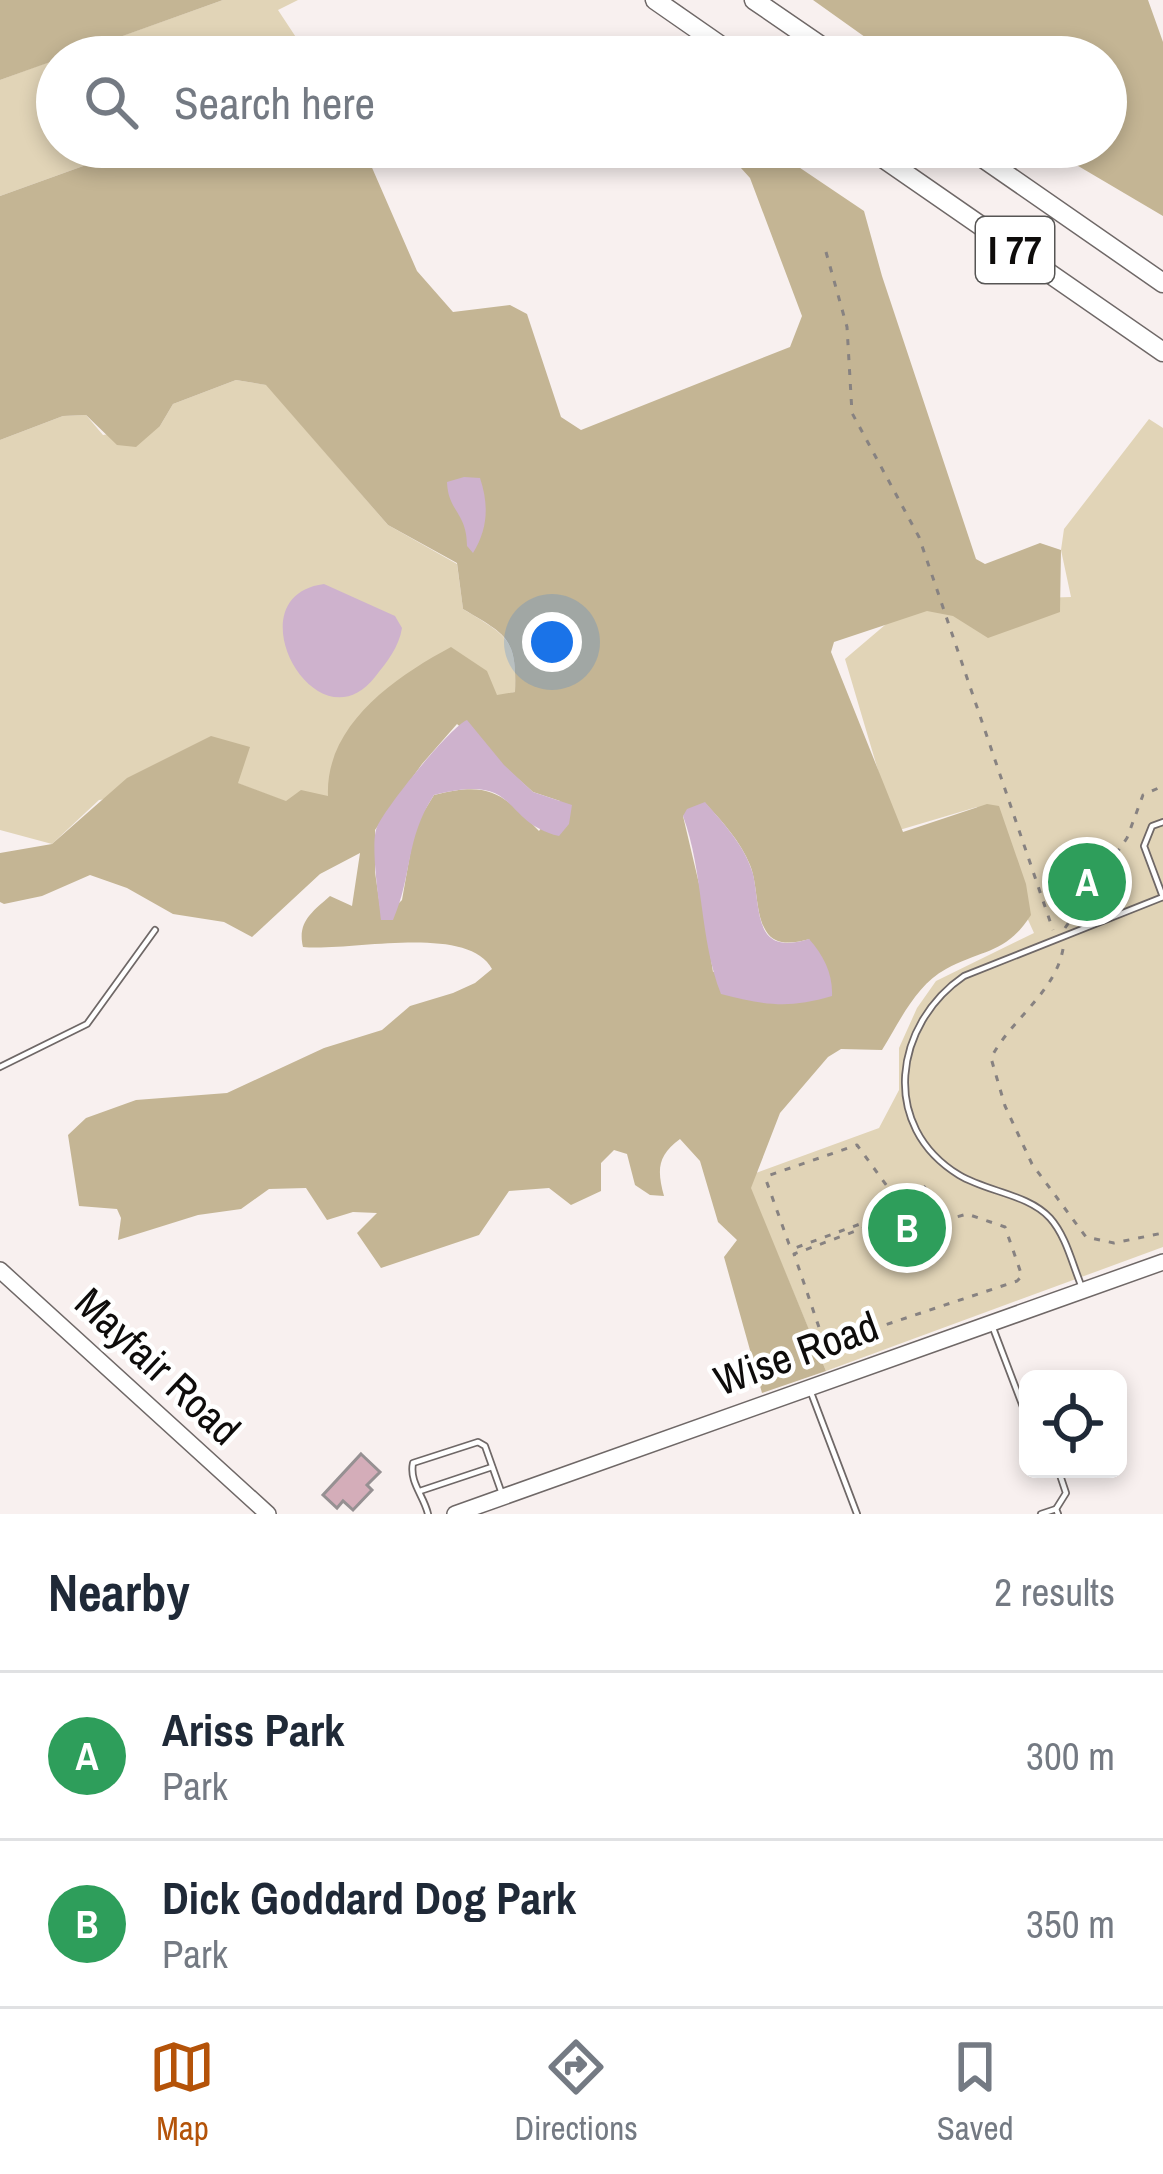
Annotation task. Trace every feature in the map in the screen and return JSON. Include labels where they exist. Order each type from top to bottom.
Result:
[{"type":"highway","points":[[655,0],[707,36]]},
{"type":"highway","points":[[754,0],[806,36]]},
{"type":"highway","name":"I 77","points":[[897,168],[1163,352]]},
{"type":"highway","name":"I 77","points":[[997,168],[1163,283]]},
{"type":"street","name":"Wise Road","points":[[454,1514],[1163,1262]]},
{"type":"street","name":"Mayfair Road","points":[[0,1270],[268,1514]]},
{"type":"lane","points":[[1083,1290],[1048,1216],[955,1174],[927,1143],[913,1118],[906,1090],[906,1057],[912,1034],[940,992],[964,976],[1163,897],[1144,846],[1152,826],[1163,822]]},
{"type":"lane","points":[[0,1066],[86,1024],[155,930]]},
{"type":"lane","points":[[991,1323],[1019,1396]]},
{"type":"lane","points":[[809,1387],[857,1514]]},
{"type":"lane","points":[[428,1514],[412,1479],[413,1463],[478,1442],[485,1446],[502,1496]]},
{"type":"lane","points":[[420,1491],[492,1467]]},
{"type":"lane","points":[[1041,1514],[1057,1512],[1066,1492],[1061,1478]]},
{"type":"path","points":[[826,252],[847,326],[851,413],[919,537],[1059,936],[1060,965],[991,1058],[1005,1106],[1043,1182],[1086,1237],[1114,1243],[1163,1233]]},
{"type":"path","points":[[1059,936],[1127,838],[1143,795],[1163,786]]},
{"type":"path","points":[[896,1201],[879,1217],[795,1248],[789,1244],[766,1180],[857,1145],[896,1201],[903,1208],[922,1223],[967,1214],[1005,1226],[1022,1276],[825,1345],[794,1254],[885,1220],[903,1208],[932,1180]]},
{"type":"shaded area","points":[[0,0],[223,0],[123,36],[36,36],[36,67],[0,80]]},
{"type":"shaded area","points":[[223,0],[298,0],[278,10],[295,36],[122,36]]},
{"type":"shaded area","points":[[813,0],[1148,0],[1163,42],[1163,216],[1082,168],[1127,168],[1127,36],[864,36]]},
{"type":"shaded area","points":[[36,67],[36,168],[78,168],[0,196],[0,80]]},
{"type":"shaded area","points":[[78,168],[372,168],[417,271],[453,312],[510,305],[527,314],[561,417],[581,430],[790,347],[802,316],[750,178],[741,168],[800,168],[864,211],[976,559],[985,564],[1040,543],[1061,550],[1060,612],[988,638],[953,616],[927,611],[834,642],[831,652],[903,832],[987,804],[999,806],[1026,884],[1031,915],[1003,944],[946,969],[926,984],[882,1050],[841,1049],[828,1057],[780,1113],[751,1188],[826,1371],[762,1393],[724,1257],[737,1240],[718,1222],[700,1161],[680,1139],[661,1164],[664,1196],[650,1195],[635,1185],[627,1154],[614,1150],[601,1163],[601,1191],[571,1205],[549,1188],[509,1191],[479,1235],[381,1268],[357,1233],[377,1213],[353,1212],[327,1220],[306,1188],[269,1189],[241,1209],[198,1215],[118,1240],[121,1218],[117,1209],[79,1206],[68,1135],[86,1118],[136,1100],[227,1093],[324,1048],[382,1030],[410,1006],[453,993],[492,969],[479,955],[434,943],[303,947],[304,924],[330,896],[352,906],[360,853],[320,874],[252,937],[224,922],[173,914],[127,888],[90,875],[42,896],[4,904],[0,902],[0,853],[52,844],[127,778],[211,736],[250,747],[238,783],[286,801],[301,790],[328,796],[330,770],[351,726],[367,706],[408,673],[451,647],[487,671],[497,695],[515,692],[514,660],[499,632],[463,609],[457,563],[388,525],[266,385],[236,380],[173,404],[160,426],[136,447],[117,445],[86,415],[63,416],[0,440],[0,196]],"holes":[[[457,724],[533,792],[560,801],[539,831],[493,793],[468,789],[434,795],[415,826],[402,900],[382,920],[375,830]],[[705,803],[730,832],[753,873],[762,924],[770,936],[786,942],[810,939],[713,972],[683,816]]]},
{"type":"shaded area","points":[[236,380],[267,385],[388,525],[457,564],[463,609],[499,633],[511,649],[515,692],[498,696],[328,796],[287,802],[237,783],[99,800],[52,844],[0,830],[0,440],[63,416],[86,415],[103,435],[160,426],[173,404]]},
{"type":"shaded area","points":[[1149,419],[1163,428],[1163,1247],[826,1371],[750,1188],[756,1173],[879,1128],[899,1090],[899,1048],[936,981],[1034,933],[977,807],[896,831],[845,659],[912,602],[1071,597],[1061,550],[1064,529]]},
{"type":"shaded area","points":[[480,478],[485,498],[486,517],[473,553],[448,492],[447,482]]},
{"type":"shaded area","points":[[324,584],[395,616],[402,628],[384,666],[352,695],[329,696],[308,684],[292,663],[284,638],[284,614],[297,595]]},
{"type":"shaded area","points":[[467,720],[533,792],[572,805],[569,824],[559,836],[540,829],[507,801],[482,790],[434,795],[418,827],[393,920],[381,920],[377,827],[418,769]]},
{"type":"shaded area","points":[[705,802],[749,864],[765,931],[780,942],[809,939],[826,966],[832,996],[776,1004],[721,994],[683,816],[687,809]]},
{"type":"building","points":[[361,1454],[380,1472],[367,1485],[372,1490],[353,1510],[343,1501],[337,1508],[323,1495]]},
{"type":"place","name":"Ariss Park","points":[[1087,882]]},
{"type":"place","name":"Dick Goddard Dog Park","points":[[907,1228]]}]
